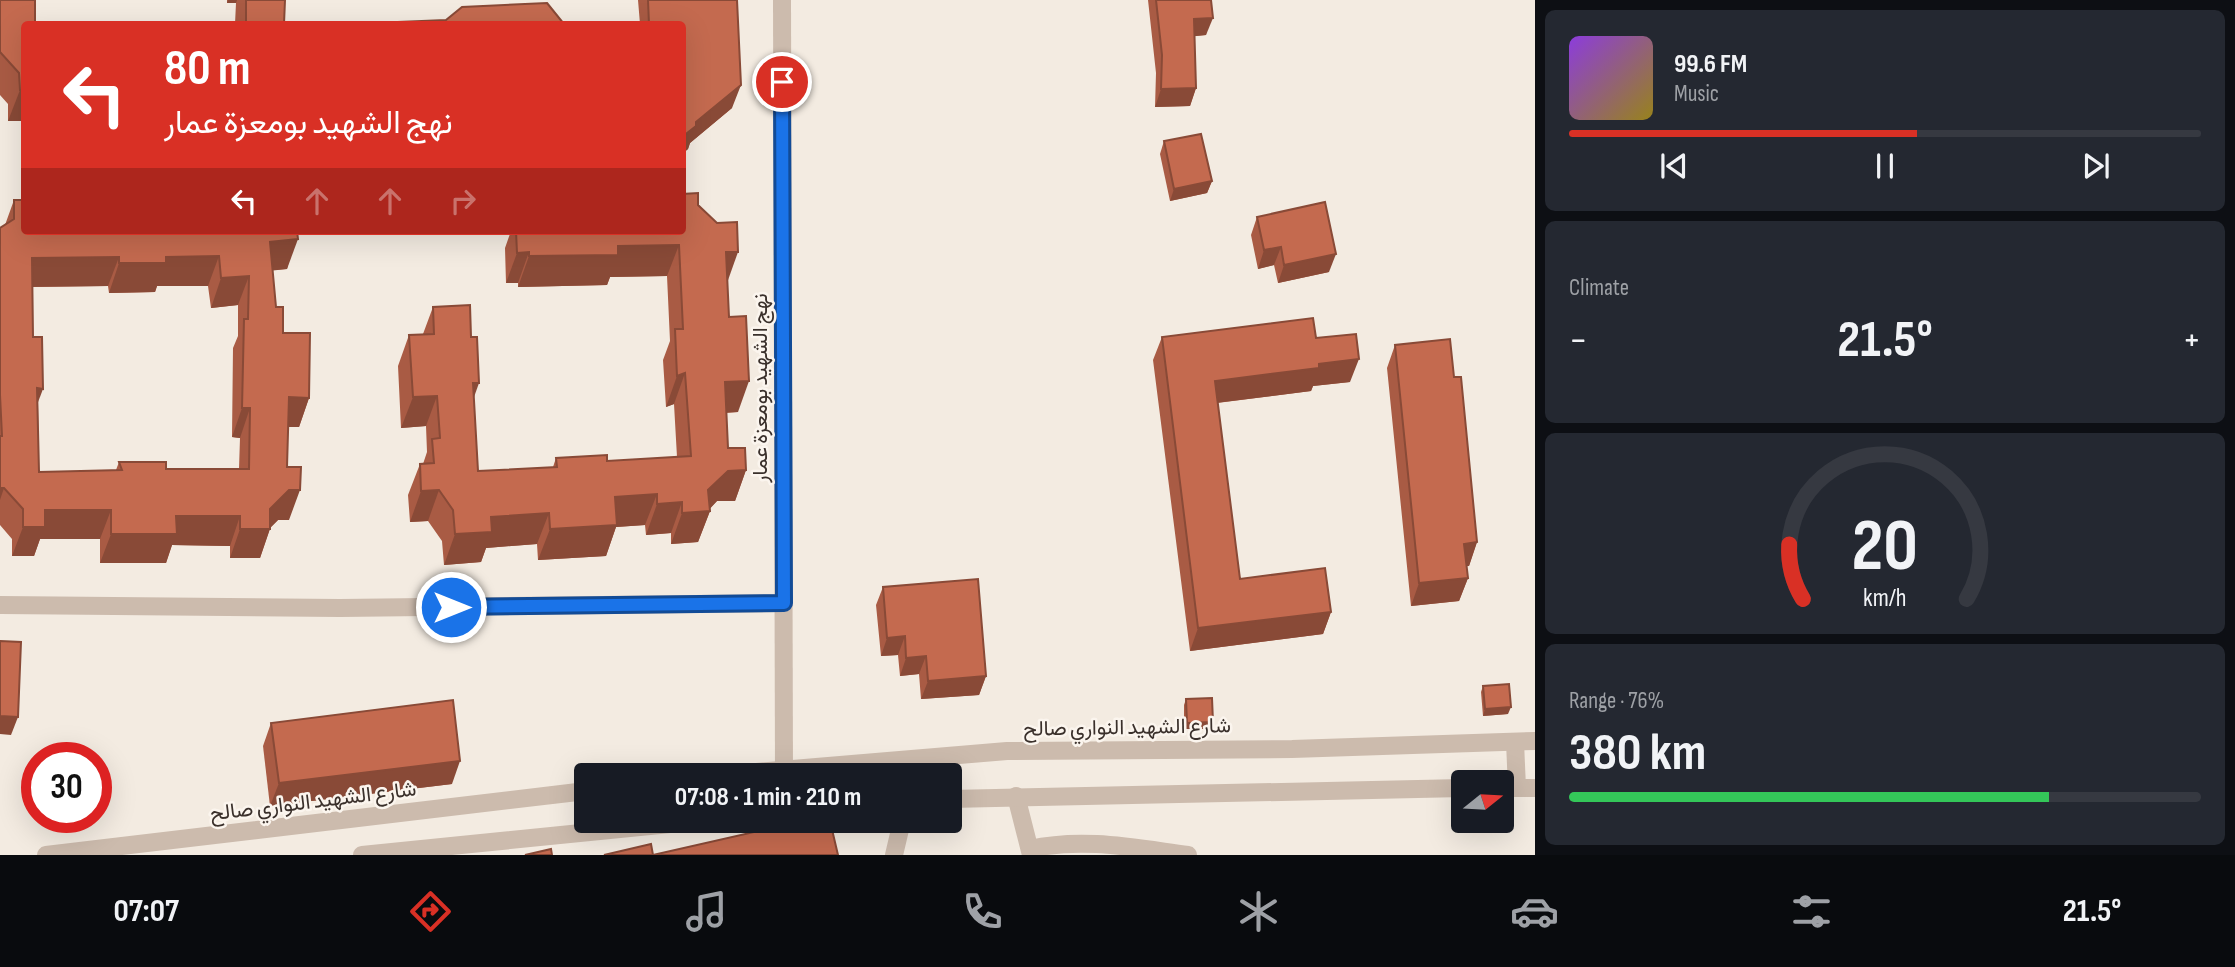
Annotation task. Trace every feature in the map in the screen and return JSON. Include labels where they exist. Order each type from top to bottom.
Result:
[{"type":"street","name":"نهج الشهيد بومعزة عمار","points":[[782,0],[784,763]]},
{"type":"street","points":[[0,605],[340,608],[784,603]]},
{"type":"street","name":"شارع الشهيد النواري صالح","points":[[880,763],[1007,751],[1292,748],[1535,741]]},
{"type":"street","points":[[1515,742],[1518,788]]},
{"type":"street","points":[[962,798],[1451,788]]},
{"type":"street","name":"شارع الشهيد النواري صالح","points":[[46,855],[574,792]]},
{"type":"street","points":[[1016,796],[1030,852],[1057,843],[1087,842],[1188,855]]},
{"type":"street","points":[[362,855],[581,833]]},
{"type":"street","points":[[894,855],[899,833]]},
{"type":"building","points":[[0,0],[35,0],[35,21],[21,21],[21,90],[19,73],[0,52]]},
{"type":"building","points":[[246,0],[285,0],[284,21],[246,21]]},
{"type":"building","points":[[648,0],[737,0],[741,85],[696,122],[696,126],[686,134],[686,21],[649,21]]},
{"type":"building","points":[[1156,0],[1211,0],[1213,18],[1194,19],[1196,88],[1161,89],[1162,55]]},
{"type":"building","points":[[547,3],[562,21],[422,21],[446,20],[462,7]]},
{"type":"building","points":[[1201,134],[1212,181],[1174,189],[1164,141]]},
{"type":"building","points":[[698,193],[698,205],[717,223],[737,222],[738,252],[726,252],[729,317],[746,316],[749,381],[725,382],[728,448],[745,448],[746,470],[728,471],[708,490],[710,511],[682,513],[682,502],[657,504],[657,494],[615,497],[617,525],[550,529],[549,513],[491,517],[492,532],[455,534],[453,510],[439,490],[421,491],[420,464],[434,463],[432,439],[440,438],[437,396],[413,397],[409,335],[434,334],[433,307],[470,305],[471,337],[477,337],[479,383],[473,383],[478,471],[557,467],[556,458],[607,455],[607,461],[691,456],[685,373],[677,376],[675,329],[683,329],[679,245],[618,246],[618,255],[529,256],[529,252],[517,253],[516,235],[686,235],[686,194]]},
{"type":"building","points":[[14,200],[21,200],[21,235],[298,235],[298,239],[270,242],[276,307],[283,307],[283,333],[310,333],[309,398],[289,397],[287,467],[301,467],[300,490],[289,490],[270,509],[270,529],[240,529],[240,516],[176,516],[177,534],[111,534],[111,510],[45,510],[45,527],[23,527],[23,509],[4,488],[0,488],[0,228],[14,219]],"holes":[[[219,256],[221,278],[249,276],[248,319],[244,319],[242,408],[250,408],[249,469],[166,469],[166,462],[119,462],[122,470],[39,472],[37,388],[43,389],[42,337],[33,337],[32,258],[119,257],[119,263],[166,263],[166,257]]]},
{"type":"building","points":[[1325,202],[1336,254],[1284,265],[1281,247],[1264,250],[1257,217]]},
{"type":"building","points":[[1313,318],[1316,338],[1356,334],[1359,359],[1319,364],[1319,368],[1215,381],[1240,579],[1325,568],[1331,612],[1198,628],[1162,337]]},
{"type":"building","points":[[1450,339],[1454,377],[1461,377],[1477,542],[1464,544],[1468,578],[1419,583],[1395,345]]},
{"type":"building","points":[[978,579],[986,676],[928,681],[926,656],[906,658],[905,636],[887,638],[883,587]]},
{"type":"building","points":[[0,641],[21,642],[18,717],[0,716]]},
{"type":"building","points":[[1509,684],[1511,707],[1485,709],[1483,686]]},
{"type":"building","points":[[1212,698],[1213,722],[1187,723],[1186,699]]},
{"type":"building","points":[[453,700],[460,761],[279,783],[271,723]]},
{"type":"building","points":[[749,833],[833,833],[838,855],[653,855]]},
{"type":"building","points":[[651,844],[653,855],[604,855]]},
{"type":"building","points":[[551,849],[552,855],[525,855]]},
{"type":"route","points":[[451,607],[784,603],[782,82]]}]
